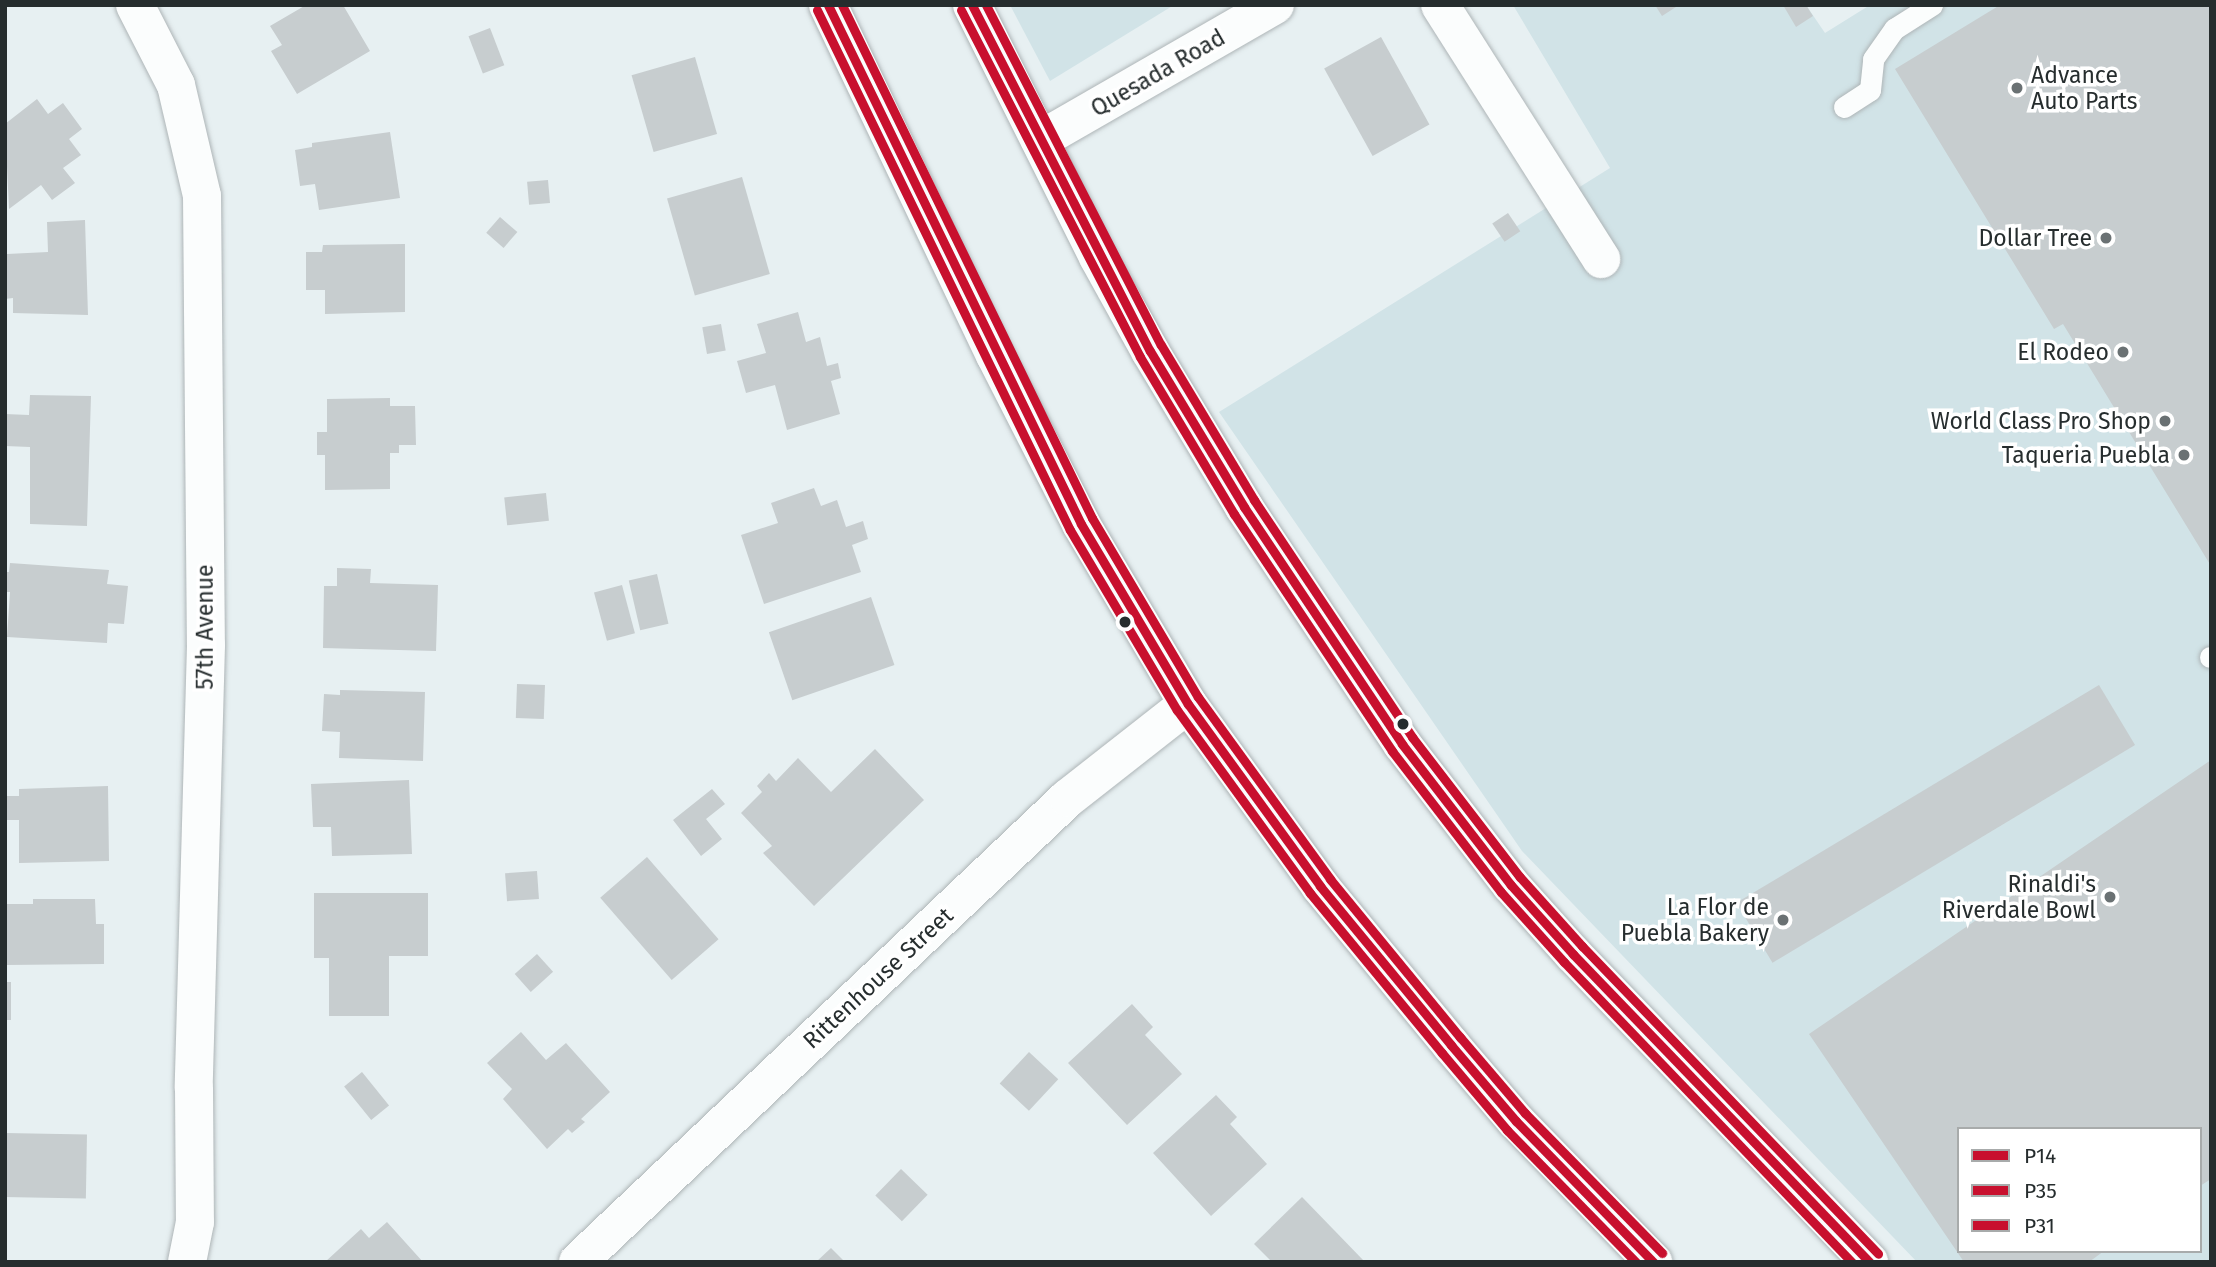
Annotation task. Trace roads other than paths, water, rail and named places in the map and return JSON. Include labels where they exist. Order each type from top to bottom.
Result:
[{"type":"main road","name":"57th Avenue","points":[[135,5],[176,85],[202,196],[206,645],[194,1088],[195,1222],[187,1262]]},
{"type":"main road","points":[[828,5],[1075,512],[1188,704],[1320,886],[1451,1045],[1516,1121],[1653,1262]]},
{"type":"main road","points":[[972,5],[1150,351],[1244,507],[1402,744],[1511,885],[1573,954],[1869,1262]]},
{"type":"main road","name":"Quesada Road","points":[[1040,140],[1275,5]]},
{"type":"main road","points":[[1440,5],[1601,259]]},
{"type":"main road","name":"Rittenhouse Street","points":[[584,1260],[1068,798],[1188,704]]},
{"type":"lane","points":[[1843,107],[1870,90],[1872,59],[1894,29],[1932,5]]},
{"type":"place","name":"Advance Auto Parts","points":[[2017,88]]},
{"type":"place","name":"Dollar Tree","points":[[2106,238]]},
{"type":"place","name":"El Rodeo","points":[[2123,352]]},
{"type":"place","name":"World Class Pro Shop","points":[[2165,421]]},
{"type":"place","name":"Taqueria Puebla","points":[[2184,455]]},
{"type":"place","name":"Rinaldi's Riverdale Bowl","points":[[2110,897]]},
{"type":"place","name":"La Flor de Puebla Bakery","points":[[1783,920]]}]
